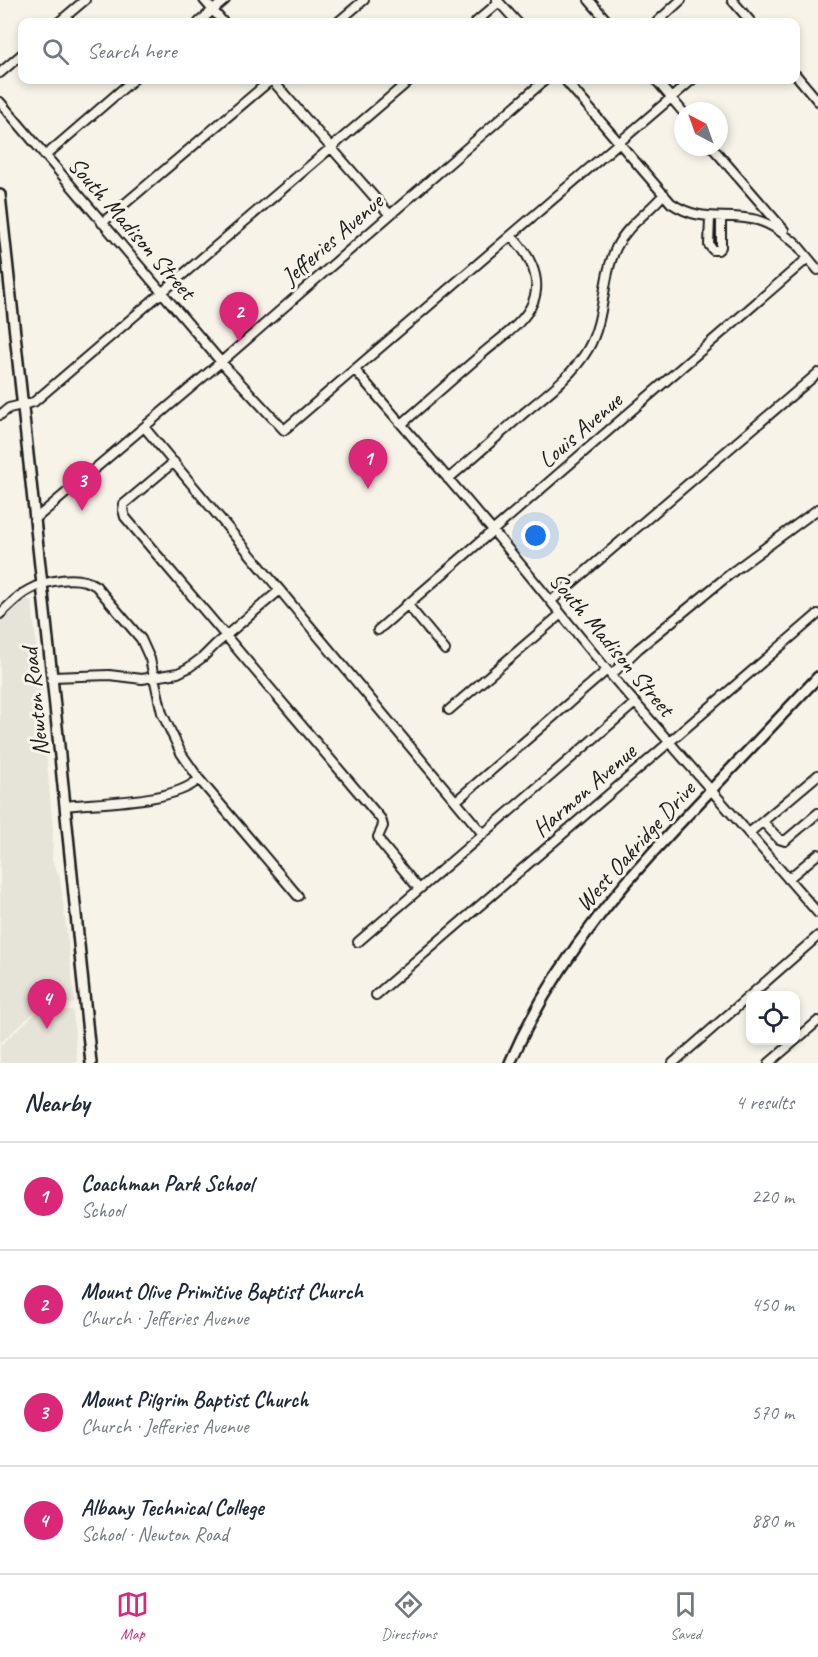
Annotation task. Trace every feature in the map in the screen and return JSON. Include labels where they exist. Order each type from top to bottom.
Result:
[{"type":"main road","name":"Newton Road","points":[[0,195],[91,1063]]},
{"type":"main road","name":"West Oakridge Drive","points":[[510,1063],[539,1003],[583,935],[628,879],[818,676]]},
{"type":"street","points":[[64,18],[85,0]]},
{"type":"street","points":[[204,0],[219,18]]},
{"type":"street","points":[[204,18],[225,0]]},
{"type":"street","points":[[343,18],[364,0]]},
{"type":"street","points":[[589,0],[605,18]]},
{"type":"street","points":[[661,18],[681,0]]},
{"type":"street","points":[[732,0],[748,18]]},
{"type":"street","points":[[480,18],[498,1],[513,18]]},
{"type":"street","points":[[0,73],[18,57]]},
{"type":"street","points":[[800,81],[818,101]]},
{"type":"street","points":[[45,156],[129,84]]},
{"type":"street","points":[[102,223],[267,84]]},
{"type":"street","points":[[276,84],[390,215]]},
{"type":"street","points":[[0,415],[9,408],[34,402],[405,84]]},
{"type":"street","name":"Jefferies Avenue","points":[[34,520],[221,362],[540,84]]},
{"type":"street","points":[[568,84],[671,203],[683,211],[710,217],[761,221],[776,228],[796,244]]},
{"type":"street","points":[[659,84],[674,102]]},
{"type":"street","points":[[355,370],[687,84]]},
{"type":"street","name":"South Madison Street","points":[[0,102],[221,362],[284,430],[355,370],[493,531],[635,703],[712,789],[818,914]]},
{"type":"street","points":[[720,156],[818,270]]},
{"type":"street","points":[[448,479],[577,366],[590,346],[597,327],[608,271],[616,249],[634,222],[664,194]]},
{"type":"street","points":[[710,217],[709,245],[713,250],[721,247],[721,218]]},
{"type":"street","points":[[402,424],[517,324],[533,304],[535,279],[531,262],[511,236]]},
{"type":"street","name":"Louis Avenue","points":[[378,630],[808,258]]},
{"type":"street","points":[[551,601],[818,374]]},
{"type":"street","points":[[144,427],[483,834]]},
{"type":"street","points":[[174,462],[124,504],[123,510],[126,517],[381,819],[383,826],[378,837],[381,843],[419,890]]},
{"type":"street","points":[[456,801],[735,570],[818,509]]},
{"type":"street","points":[[1,609],[27,590],[54,581],[86,580],[96,586],[141,639],[150,659],[167,726],[180,753],[199,779],[298,896]]},
{"type":"street","points":[[52,677],[99,675],[142,679],[168,676],[188,668],[280,590]]},
{"type":"street","points":[[408,604],[445,650]]},
{"type":"street","points":[[449,710],[561,614]]},
{"type":"street","name":"Harmon Avenue","points":[[376,995],[818,615]]},
{"type":"street","points":[[358,942],[635,703]]},
{"type":"street","points":[[749,833],[818,775]]},
{"type":"street","points":[[65,806],[174,794],[199,779]]},
{"type":"street","points":[[763,822],[779,839],[784,841],[818,813]]},
{"type":"street","points":[[788,879],[818,854]]},
{"type":"street","points":[[673,1063],[818,936]]},
{"type":"street","points":[[769,1063],[818,1021]]},
{"type":"shaded area","points":[[25,599],[32,601],[53,829],[52,861],[60,878],[75,1003],[38,1009],[0,1043],[0,621]]},
{"type":"shaded area","points":[[73,1010],[77,1063],[0,1063],[0,1046],[38,1011]]},
{"type":"place","name":"Mount Olive Primitive Baptist Church","points":[[239,342]]},
{"type":"place","name":"Coachman Park School","points":[[368,489]]},
{"type":"place","name":"Mount Pilgrim Baptist Church","points":[[82,511]]},
{"type":"place","name":"Albany Technical College","points":[[47,1029]]}]
